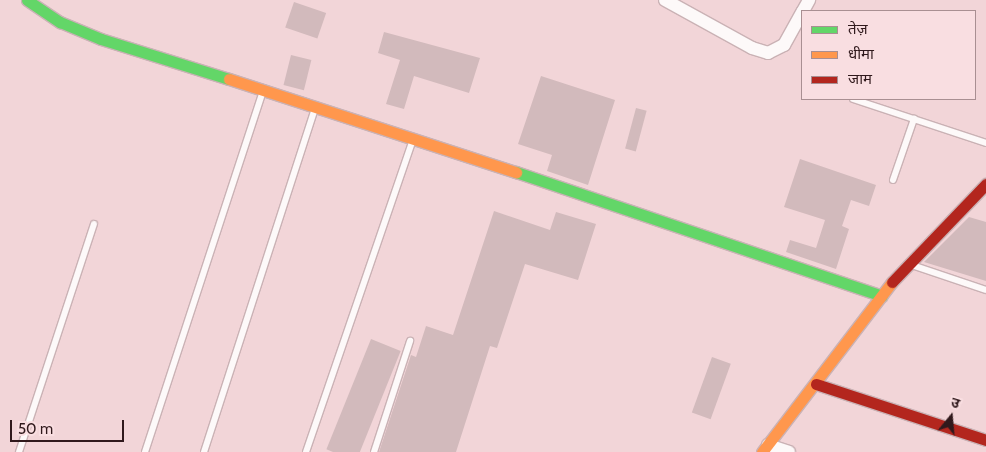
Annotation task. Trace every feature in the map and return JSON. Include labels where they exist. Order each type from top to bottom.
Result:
[{"type":"street","points":[[27,0],[78,30],[264,90],[315,109],[414,138],[882,296]]},
{"type":"street","points":[[669,1],[752,48],[768,53],[784,45],[801,14]]},
{"type":"street","points":[[789,452],[765,448],[907,263],[986,184]]},
{"type":"street","points":[[816,384],[986,440]]},
{"type":"lane","points":[[146,452],[264,90]]},
{"type":"lane","points":[[857,100],[986,143]]},
{"type":"lane","points":[[204,452],[315,109]]},
{"type":"lane","points":[[894,180],[914,119]]},
{"type":"lane","points":[[306,452],[414,138]]},
{"type":"lane","points":[[19,452],[94,224]]},
{"type":"lane","points":[[907,263],[986,290]]},
{"type":"lane","points":[[374,452],[410,341]]},
{"type":"building","points":[[294,2],[326,13],[317,39],[285,28]]},
{"type":"building","points":[[384,32],[480,58],[469,93],[414,76],[404,109],[386,104],[400,60],[378,53]]},
{"type":"building","points":[[291,55],[311,60],[304,90],[284,85]]},
{"type":"building","points":[[541,76],[615,100],[588,185],[547,171],[552,155],[518,144]]},
{"type":"building","points":[[636,108],[647,111],[636,151],[625,149]]},
{"type":"building","points":[[800,159],[876,185],[869,206],[851,200],[842,226],[849,229],[836,269],[786,252],[790,240],[816,248],[825,220],[784,207]]},
{"type":"building","points":[[494,211],[550,230],[556,212],[596,224],[578,280],[525,264],[497,348],[490,346],[456,452],[379,452],[411,355],[416,357],[426,326],[453,335]]},
{"type":"building","points":[[969,217],[986,222],[986,281],[924,262]]},
{"type":"building","points":[[371,339],[401,351],[360,452],[333,452],[326,449]]},
{"type":"building","points":[[712,357],[731,364],[711,419],[692,412]]},
{"type":"traffic: fast","points":[[27,0],[60,22],[101,39],[229,79]]},
{"type":"traffic: fast","points":[[516,172],[882,296]]},
{"type":"traffic: slow","points":[[229,79],[516,172]]},
{"type":"traffic: slow","points":[[762,452],[892,282]]},
{"type":"traffic: jam","points":[[892,282],[986,184]]},
{"type":"traffic: jam","points":[[816,384],[986,440]]}]
